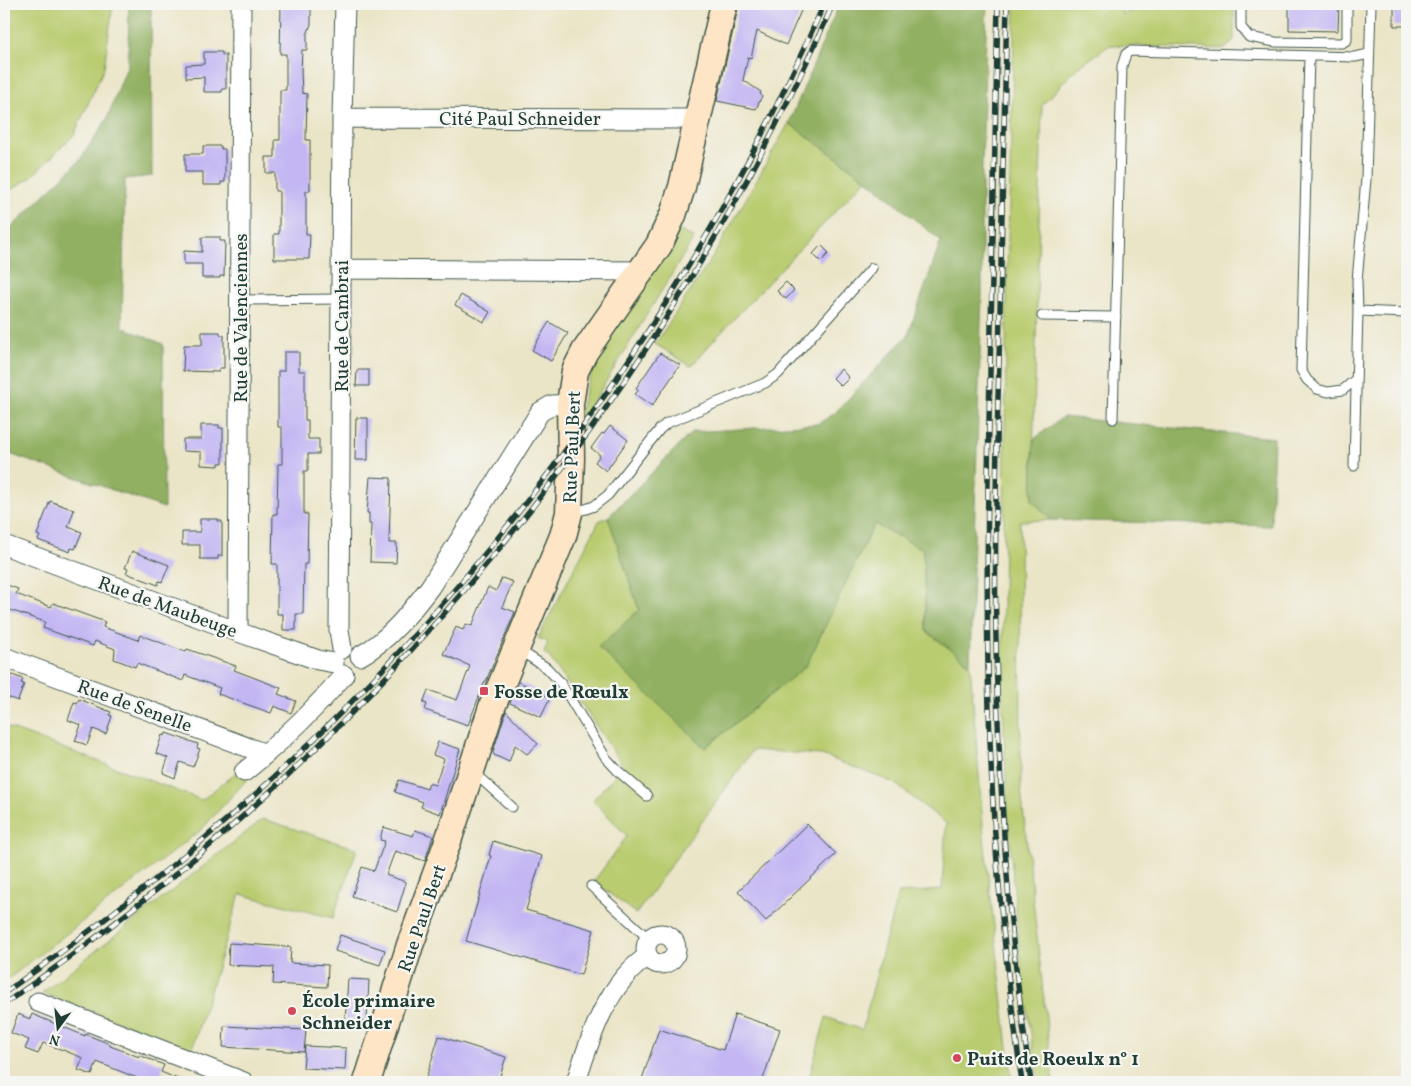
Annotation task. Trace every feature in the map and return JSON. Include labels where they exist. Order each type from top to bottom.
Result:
[{"type":"street","name":"Rue de Valenciennes","points":[[238,632],[241,4]]},
{"type":"street","name":"Rue de Cambrai","points":[[340,662],[344,4]]},
{"type":"street","name":"Rue Paul Bert","points":[[367,1082],[410,945],[448,841],[498,689],[559,547],[569,512],[570,404],[576,371],[585,351],[659,245],[673,216],[682,187],[724,4]]},
{"type":"street","name":"Cité Paul Schneider","points":[[342,118],[698,119]]},
{"type":"street","points":[[342,269],[641,272]]},
{"type":"street","points":[[244,772],[266,754],[326,696],[340,662],[352,675],[358,670],[361,663],[360,656],[380,643],[410,612],[430,587],[540,412],[552,405],[570,404]]},
{"type":"street","name":"Rue de Maubeuge","points":[[4,545],[322,662],[340,662]]},
{"type":"street","name":"Rue de Senelle","points":[[4,657],[266,754]]},
{"type":"street","name":"Rue Paul Bert","points":[[380,1082],[425,938],[448,841]]},
{"type":"street","points":[[576,1082],[589,1044],[612,995],[624,976],[638,963],[648,948]]},
{"type":"street","points":[[38,1002],[244,1082]]},
{"type":"lane","points":[[1241,4],[1241,27],[1249,36],[1275,42],[1342,43],[1347,40],[1347,4]]},
{"type":"lane","points":[[1354,466],[1357,281],[1366,179],[1371,4]]},
{"type":"lane","points":[[1114,418],[1122,66],[1126,54],[1130,51],[1354,57],[1369,54]]},
{"type":"lane","points":[[1309,56],[1301,370],[1307,380],[1317,389],[1328,392],[1342,390],[1356,379]]},
{"type":"lane","points":[[569,512],[594,506],[608,495],[660,429],[667,423],[765,383],[778,374],[872,268]]},
{"type":"lane","points":[[240,300],[342,299]]},
{"type":"lane","points":[[1358,311],[1407,313]]},
{"type":"lane","points":[[1042,316],[1116,318]]},
{"type":"lane","points":[[516,648],[554,675],[564,688],[606,758],[647,796]]},
{"type":"lane","points":[[469,774],[482,780],[512,807]]},
{"type":"lane","points":[[591,886],[648,948]]},
{"type":"green space","points":[[4,4],[113,4],[104,68],[74,135],[30,178],[4,194]]},
{"type":"green space","points":[[129,4],[151,4],[152,176],[125,179],[122,327],[163,344],[164,508],[4,452],[4,235],[79,161],[107,119],[128,64]]},
{"type":"green space","points":[[839,4],[987,4],[982,165],[982,294],[970,664],[926,631],[923,549],[874,524],[806,666],[705,748],[598,647],[639,610],[608,517],[692,432],[817,424],[834,414],[908,335],[941,241],[866,179],[789,123]]},
{"type":"green space","points":[[1015,4],[1122,4],[1122,15],[1149,4],[1234,4],[1234,40],[1225,49],[1110,45],[1077,68],[1042,105],[1032,500],[1051,520],[1020,521],[1021,790],[1053,1082],[1038,1082],[1020,959],[1008,821],[1002,687],[1007,274]]},
{"type":"green space","points":[[789,123],[866,179],[691,366],[655,344],[714,255]]},
{"type":"green space","points":[[678,230],[694,238],[578,427],[582,402],[594,363]]},
{"type":"green space","points":[[1063,417],[1274,438],[1271,526],[1051,520],[1032,500],[1034,439]]},
{"type":"green space","points":[[608,517],[639,610],[599,647],[705,748],[806,666],[874,524],[923,548],[926,631],[970,664],[984,838],[1012,1082],[808,1082],[826,1017],[862,1030],[898,893],[942,890],[946,823],[894,783],[822,755],[753,750],[636,914],[594,881],[627,836],[593,800],[623,766],[569,685],[550,658],[544,653],[548,642],[538,638],[599,521]]},
{"type":"green space","points":[[4,726],[202,800],[245,765],[251,775],[201,830],[4,982]]},
{"type":"green space","points":[[263,819],[357,849],[333,918],[240,894],[192,1049],[42,993]]},
{"type":"building","points":[[281,4],[311,4],[311,24],[307,35],[307,50],[302,50],[301,72],[302,93],[307,94],[306,140],[310,140],[310,191],[306,191],[306,234],[310,234],[309,259],[274,259],[274,234],[279,234],[279,191],[275,191],[275,173],[266,173],[266,157],[275,157],[275,140],[280,140],[280,90],[286,90],[286,54],[280,54]]},
{"type":"building","points":[[739,4],[804,4],[786,45],[757,31],[751,58],[748,57],[743,80],[761,92],[762,96],[756,109],[717,101]]},
{"type":"building","points":[[1289,4],[1339,4],[1338,31],[1289,30]]},
{"type":"building","points":[[1394,4],[1407,4],[1407,26],[1394,26]]},
{"type":"building","points":[[204,52],[222,52],[222,55],[226,55],[226,89],[222,89],[222,92],[204,92],[204,77],[186,78],[186,65],[204,64]]},
{"type":"building","points":[[203,146],[221,146],[221,149],[225,149],[225,182],[221,182],[221,185],[203,185],[203,172],[185,172],[185,154],[203,154]]},
{"type":"building","points":[[202,237],[220,237],[220,241],[225,241],[224,276],[220,276],[220,278],[202,278],[202,264],[184,264],[184,251],[202,252]]},
{"type":"building","points":[[821,245],[829,253],[821,262],[813,254]]},
{"type":"building","points":[[786,282],[794,290],[786,299],[777,291]]},
{"type":"building","points":[[461,295],[490,312],[484,322],[455,305]]},
{"type":"building","points":[[549,322],[568,333],[551,361],[532,350]]},
{"type":"building","points":[[202,332],[220,332],[220,335],[224,335],[224,368],[219,368],[219,372],[183,371],[184,345],[202,345]]},
{"type":"building","points":[[284,352],[299,352],[299,371],[305,371],[305,420],[308,420],[308,439],[319,439],[319,454],[308,454],[308,471],[304,471],[304,514],[308,514],[307,564],[304,564],[303,614],[296,614],[296,630],[283,630],[283,614],[277,614],[277,564],[272,564],[273,514],[277,514],[278,464],[282,464],[282,427],[278,427],[278,371],[284,371]]},
{"type":"building","points":[[660,353],[680,365],[652,406],[635,394],[639,390],[636,388]]},
{"type":"building","points":[[841,369],[849,378],[841,386],[833,378]]},
{"type":"building","points":[[357,370],[369,370],[369,386],[356,386]]},
{"type":"building","points":[[356,418],[368,418],[368,460],[355,460]]},
{"type":"building","points":[[201,425],[219,425],[219,428],[223,428],[223,463],[219,463],[219,466],[201,465],[201,452],[183,451],[183,439],[201,439]]},
{"type":"building","points":[[610,426],[628,440],[606,471],[595,462],[600,455],[591,448]]},
{"type":"building","points":[[370,477],[391,478],[389,543],[397,543],[396,563],[370,562],[371,524],[369,524],[369,513],[367,513]]},
{"type":"building","points":[[50,501],[74,510],[68,527],[82,532],[75,549],[71,548],[70,552],[38,540],[40,536],[37,535]]},
{"type":"building","points":[[200,519],[218,519],[218,521],[222,521],[222,556],[218,556],[218,559],[200,559],[200,545],[182,545],[182,532],[200,532]]},
{"type":"building","points":[[132,551],[169,565],[162,582],[159,581],[158,585],[126,573],[128,569],[125,568]]},
{"type":"building","points":[[502,578],[513,582],[502,607],[515,612],[468,725],[425,710],[427,704],[423,703],[428,690],[457,700],[470,666],[443,654],[456,627],[463,630],[466,624],[472,626],[488,587],[496,591]]},
{"type":"building","points":[[4,584],[18,589],[16,594],[51,607],[53,603],[105,622],[103,627],[138,640],[140,635],[186,652],[187,649],[236,666],[234,670],[281,688],[278,694],[296,701],[291,713],[274,706],[271,713],[218,694],[220,688],[185,675],[183,681],[137,663],[135,667],[114,659],[115,649],[95,641],[93,646],[43,628],[45,622],[10,610],[4,623]]},
{"type":"building","points":[[4,672],[23,679],[21,683],[24,684],[18,701],[4,696]]},
{"type":"building","points":[[519,682],[550,698],[541,717],[510,703]]},
{"type":"building","points":[[79,699],[111,712],[109,715],[112,716],[106,734],[93,729],[87,745],[75,741],[81,725],[68,720],[74,702],[77,703]]},
{"type":"building","points":[[506,711],[538,744],[527,754],[515,745],[509,762],[494,755],[493,752]]},
{"type":"building","points":[[166,733],[198,744],[197,748],[200,749],[193,767],[180,762],[175,778],[163,773],[168,758],[156,753],[162,735],[165,736]]},
{"type":"building","points":[[438,742],[460,749],[440,814],[421,807],[423,802],[395,792],[399,780],[427,789],[429,783],[435,785],[444,759],[433,755]]},
{"type":"building","points":[[807,824],[836,854],[766,921],[738,891]]},
{"type":"building","points":[[383,827],[413,836],[415,830],[433,836],[425,861],[395,851],[386,875],[406,882],[397,912],[352,896],[362,867],[374,871],[385,841],[380,840]]},
{"type":"building","points":[[493,841],[542,856],[526,910],[594,930],[581,975],[466,941],[491,856],[489,855]]},
{"type":"building","points":[[340,935],[385,950],[380,965],[335,951]]},
{"type":"building","points":[[229,943],[291,947],[290,963],[328,965],[327,987],[273,984],[274,967],[228,965]]},
{"type":"building","points":[[348,979],[369,980],[367,1022],[345,1021]]},
{"type":"building","points":[[18,1014],[30,1019],[32,1014],[85,1036],[85,1034],[110,1044],[110,1046],[164,1065],[161,1072],[185,1082],[135,1082],[137,1078],[97,1062],[92,1075],[78,1070],[83,1058],[63,1050],[43,1043],[38,1054],[25,1049],[29,1040],[11,1033]]},
{"type":"building","points":[[735,1014],[780,1029],[762,1082],[641,1082],[659,1029],[723,1050]]},
{"type":"building","points":[[224,1026],[306,1030],[304,1052],[223,1047]]},
{"type":"building","points":[[439,1036],[506,1057],[498,1082],[425,1082]]},
{"type":"building","points":[[305,1046],[346,1048],[345,1070],[303,1068]]},
{"type":"railway","points":[[4,993],[135,896],[260,790],[348,706],[431,617],[509,524],[583,427],[651,326],[715,221],[772,114],[824,4]]},
{"type":"railway","points":[[4,1004],[136,906],[262,799],[379,684],[488,562],[589,432],[680,295],[762,152],[833,4]]},
{"type":"railway","points":[[998,4],[988,476],[988,682],[992,785],[1000,897],[1022,1082]]},
{"type":"railway","points":[[1007,4],[996,468],[998,732],[1012,934],[1031,1082]]},
{"type":"place","name":"Fosse de Rœulx","points":[[484,691]]},
{"type":"place","name":"École primaire Schneider","points":[[292,1011]]},
{"type":"place","name":"Puits de Roeulx n° 1","points":[[957,1058]]}]
